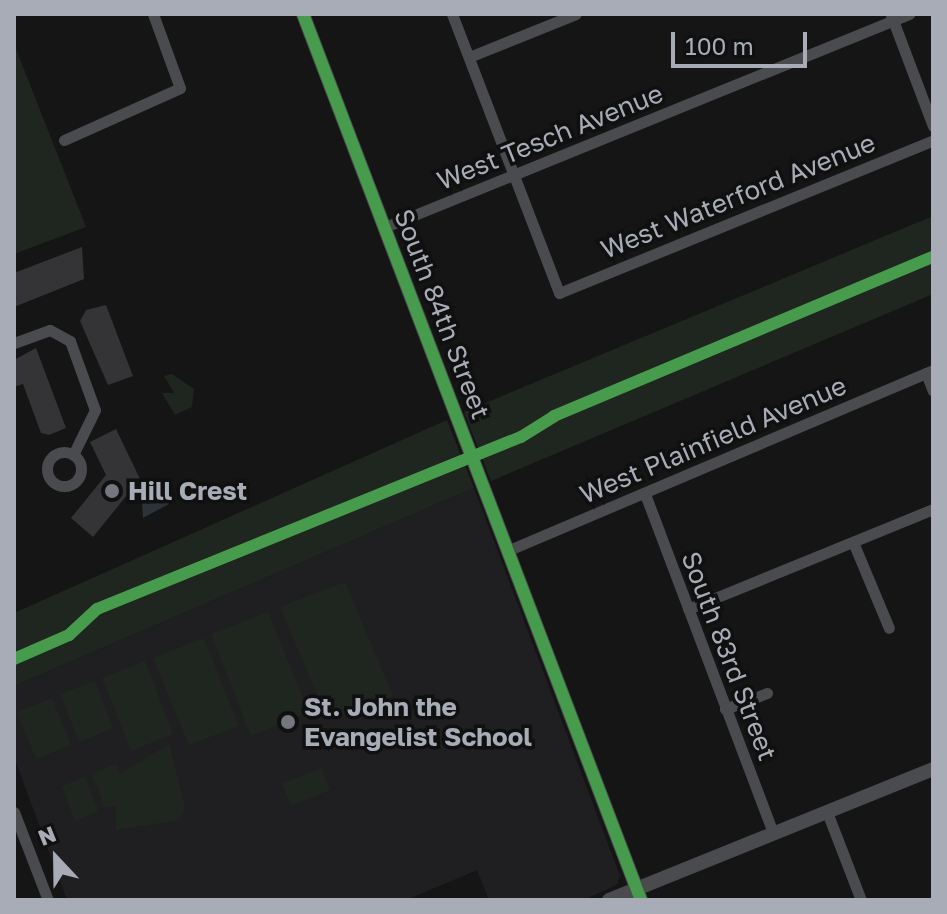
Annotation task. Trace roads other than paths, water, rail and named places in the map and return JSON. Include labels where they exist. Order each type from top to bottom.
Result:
[{"type":"street","points":[[64,140],[180,88],[153,14]]},
{"type":"street","name":"South 84th Street","points":[[303,14],[639,894]]},
{"type":"street","points":[[452,14],[514,175]]},
{"type":"street","points":[[469,57],[576,14]]},
{"type":"street","name":"West Tesch Avenue","points":[[385,227],[892,17],[909,14]]},
{"type":"street","points":[[892,17],[933,126]]},
{"type":"street","name":"West Waterford Avenue","points":[[514,175],[559,293],[933,140]]},
{"type":"street","points":[[14,343],[50,330],[70,341],[95,410],[73,455]]},
{"type":"street","points":[[930,372],[933,391]]},
{"type":"street","name":"West Plainfield Avenue","points":[[509,550],[930,372]]},
{"type":"street","name":"South 83rd Street","points":[[645,494],[773,833]]},
{"type":"street","points":[[688,609],[933,509]]},
{"type":"street","points":[[853,542],[889,628]]},
{"type":"street","points":[[725,709],[767,693]]},
{"type":"street","points":[[609,900],[639,894],[773,833],[933,769]]},
{"type":"street","points":[[14,812],[48,900]]},
{"type":"street","points":[[827,812],[861,900]]},
{"type":"place","name":"Hill Crest","points":[[112,491]]},
{"type":"place","name":"St. John the Evangelist School","points":[[288,722]]}]
